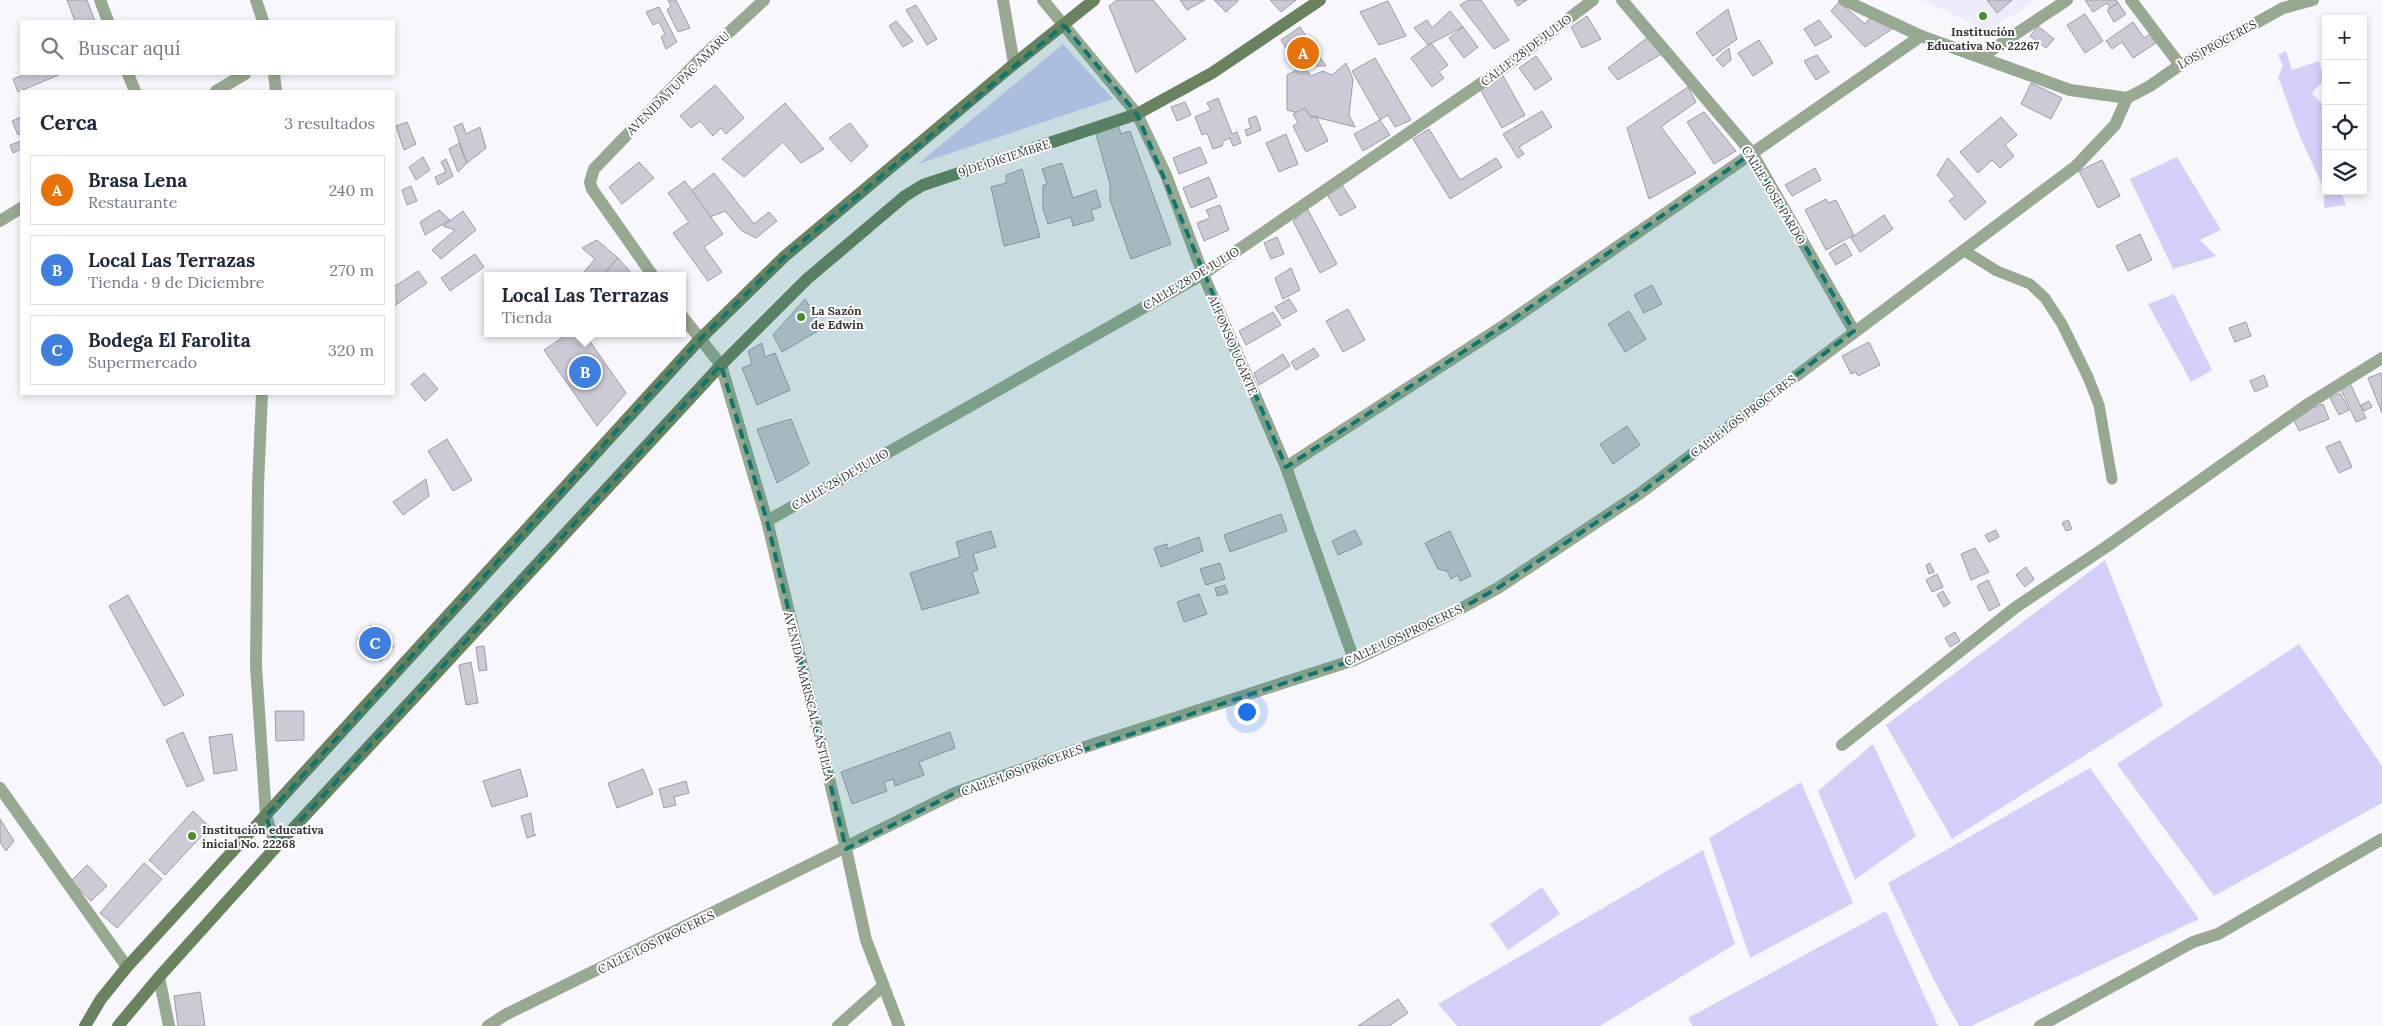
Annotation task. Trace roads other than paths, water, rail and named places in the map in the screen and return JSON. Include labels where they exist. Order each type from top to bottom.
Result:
[{"type":"main road","points":[[85,1026],[101,999],[127,967],[700,340],[785,256],[1014,64],[1094,0]]},
{"type":"main road","name":"9 DE DICIEMBRE","points":[[118,1026],[159,977],[276,847],[721,365],[807,279],[905,196],[923,185],[1137,114],[1212,74],[1320,0]]},
{"type":"street","points":[[100,0],[108,20]]},
{"type":"street","points":[[256,0],[262,20]]},
{"type":"street","name":"AVENIDA TUPAC AMARU","points":[[651,272],[592,189],[590,182],[594,169],[698,61],[764,0]]},
{"type":"street","points":[[1003,0],[1014,64]]},
{"type":"street","name":"ALFONSO UGARTE","points":[[1043,0],[1137,114],[1166,175],[1203,274],[1286,467],[1354,660]]},
{"type":"street","name":"CALLE 28 DE JULIO","points":[[767,521],[1203,274],[1505,68],[1593,0]]},
{"type":"street","name":"CALLE JOSE PARDO","points":[[1622,0],[1752,153],[1854,331]]},
{"type":"street","points":[[1844,0],[1921,36],[2070,90],[2127,98]]},
{"type":"street","points":[[1981,57],[2067,0]]},
{"type":"street","points":[[2131,0],[2180,65]]},
{"type":"street","name":"LOS PROCERES","points":[[2127,98],[2150,86],[2180,65],[2283,8],[2313,0]]},
{"type":"street","points":[[1286,467],[1506,324],[1921,36]]},
{"type":"street","points":[[128,75],[135,90]]},
{"type":"street","points":[[218,90],[243,75]]},
{"type":"street","points":[[274,75],[276,90]]},
{"type":"street","name":"CALLE LOS PROCERES","points":[[488,1026],[504,1015],[846,849],[957,792],[1094,744],[1354,660],[1451,614],[1498,588],[1642,492],[2076,166],[2115,125],[2127,98]]},
{"type":"street","points":[[0,221],[20,209]]},
{"type":"street","points":[[686,321],[721,365]]},
{"type":"street","points":[[1842,745],[2016,607],[2106,547],[2308,404],[2382,358]]},
{"type":"street","name":"AVENIDA MARISCAL CASTILLA","points":[[721,365],[767,521],[866,940],[882,986],[899,1026]]},
{"type":"street","points":[[262,395],[258,486],[256,666],[266,816],[276,847]]},
{"type":"street","points":[[0,788],[127,967]]},
{"type":"street","points":[[2040,1026],[2194,942],[2218,934],[2382,839]]},
{"type":"street","points":[[159,977],[169,1026]]},
{"type":"street","points":[[838,1026],[882,986]]},
{"type":"lane","points":[[1963,250],[1997,270],[2030,284],[2049,305],[2062,324],[2088,377],[2099,405],[2112,479]]},
{"type":"place","name":"Institución Educativa No. 22267","points":[[1983,16]]},
{"type":"place","name":"Brasa Lena","points":[[1303,53]]},
{"type":"place","name":"La Sazón de Edwin","points":[[801,317]]},
{"type":"place","name":"Local Las Terrazas","points":[[585,372]]},
{"type":"place","name":"Bodega El Farolita","points":[[375,643]]},
{"type":"place","name":"Institución educativa inicial No. 22268","points":[[192,836]]}]
